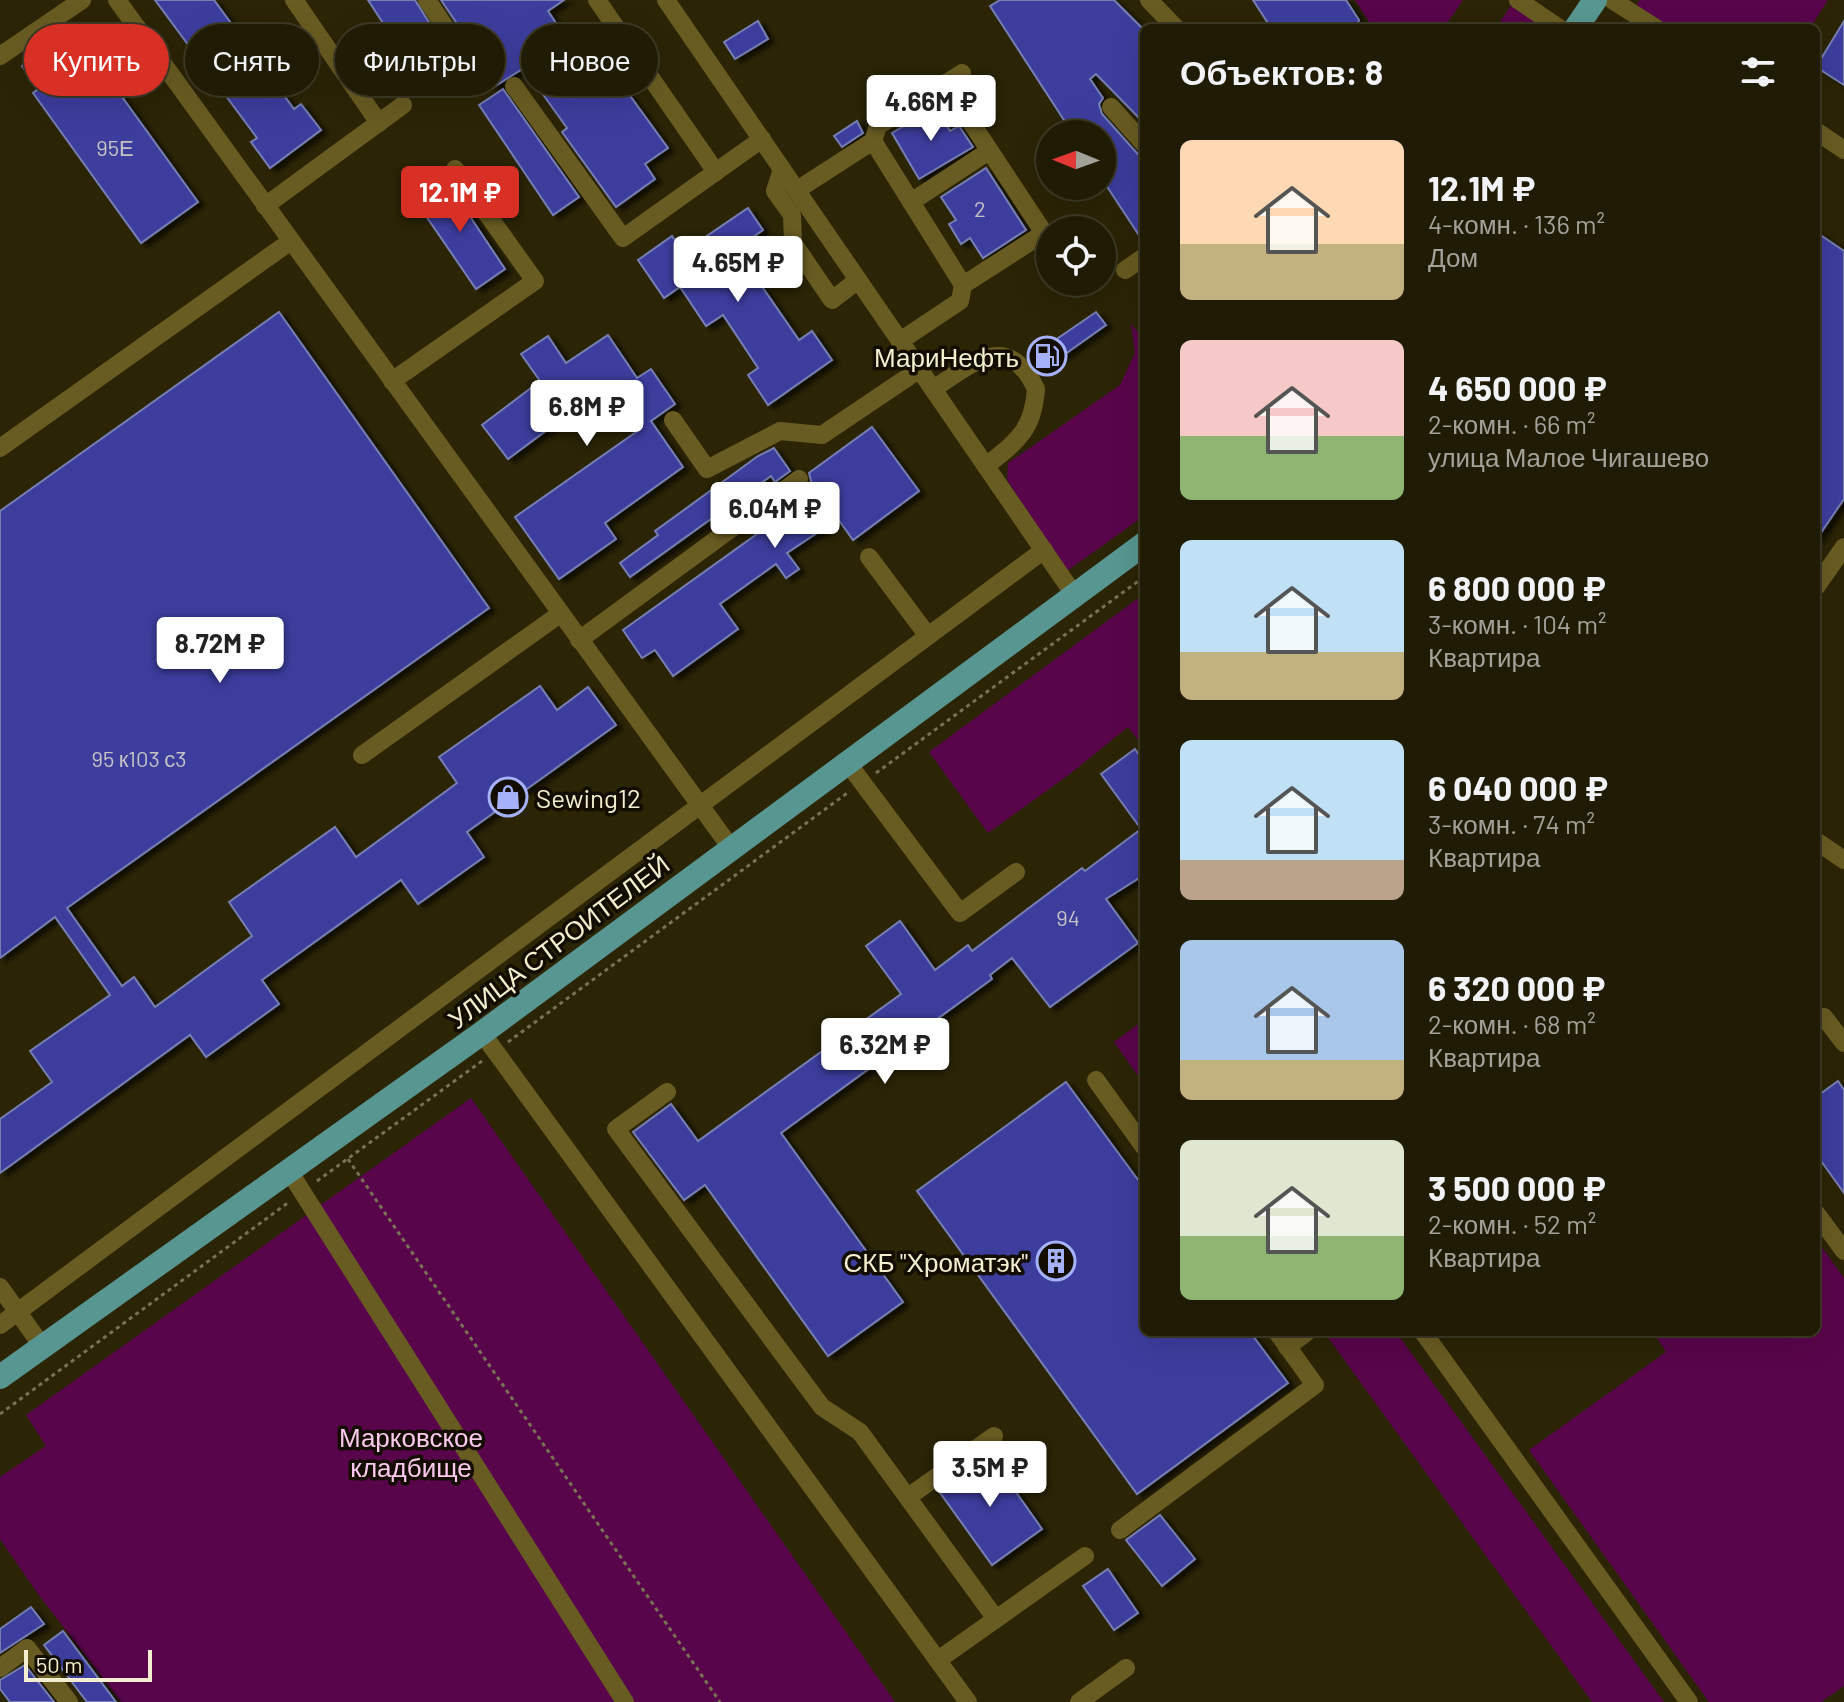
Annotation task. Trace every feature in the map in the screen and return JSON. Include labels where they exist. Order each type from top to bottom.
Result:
[{"type":"main road","points":[[1579,24],[1595,0]]},
{"type":"main road","name":"УЛИЦА СТРОИТЕЛЕЙ","points":[[0,1377],[289,1171],[488,1042],[731,848],[1140,547]]},
{"type":"street","points":[[0,56],[82,0]]},
{"type":"street","points":[[117,0],[731,848]]},
{"type":"street","points":[[294,0],[379,123]]},
{"type":"street","points":[[427,0],[443,24]]},
{"type":"street","points":[[597,0],[716,172]]},
{"type":"street","points":[[666,0],[1075,596]]},
{"type":"street","points":[[1149,0],[1172,24]]},
{"type":"street","points":[[1518,0],[1553,24]]},
{"type":"street","points":[[1612,0],[1650,24]]},
{"type":"street","points":[[797,190],[873,141],[878,126],[962,73]]},
{"type":"street","points":[[945,83],[1044,233],[963,285]]},
{"type":"street","points":[[514,86],[623,238],[762,139]]},
{"type":"street","points":[[265,206],[403,105]]},
{"type":"street","points":[[1111,107],[1140,140]]},
{"type":"street","points":[[1820,134],[1844,150]]},
{"type":"street","points":[[873,141],[963,285],[960,301],[900,341]]},
{"type":"street","points":[[911,202],[989,151]]},
{"type":"street","points":[[392,381],[535,281],[455,169]]},
{"type":"street","points":[[782,169],[775,191],[792,215],[793,243],[816,277],[832,300],[858,280]]},
{"type":"street","points":[[0,448],[291,241]]},
{"type":"street","points":[[1125,270],[1140,260]]},
{"type":"street","points":[[933,389],[983,358],[1012,357],[1021,364],[1036,389],[1030,423],[1022,436],[986,466]]},
{"type":"street","points":[[673,420],[707,469],[780,431],[822,435],[920,369]]},
{"type":"street","points":[[579,640],[799,479]]},
{"type":"street","points":[[1820,581],[1844,547]]},
{"type":"street","points":[[0,1325],[1044,550]]},
{"type":"street","points":[[869,557],[928,636]]},
{"type":"street","points":[[362,755],[560,614]]},
{"type":"street","points":[[847,762],[960,913],[1016,872]]},
{"type":"street","points":[[1820,844],[1844,860]]},
{"type":"street","points":[[1820,1020],[1824,1017],[1844,1043]]},
{"type":"street","points":[[488,1042],[968,1702]]},
{"type":"street","points":[[1096,1080],[1140,1141]]},
{"type":"street","points":[[667,1092],[616,1129],[822,1407],[860,1432],[996,1619]]},
{"type":"street","points":[[289,1171],[625,1702]]},
{"type":"street","points":[[1820,1218],[1844,1251]]},
{"type":"street","points":[[0,1287],[42,1346]]},
{"type":"street","points":[[1426,1336],[1689,1702]]},
{"type":"street","points":[[1120,1530],[1315,1385],[1282,1339]]},
{"type":"street","points":[[908,1497],[994,1436]]},
{"type":"street","points":[[938,1660],[1085,1556]]},
{"type":"street","points":[[0,1668],[27,1648],[69,1702]]},
{"type":"street","points":[[1079,1702],[1126,1668]]},
{"type":"path","points":[[0,1414],[348,1159],[488,1042],[863,782],[1140,580]]},
{"type":"path","points":[[348,1159],[720,1702]]},
{"type":"green space","points":[[1355,0],[1463,0],[1447,24],[1370,24]]},
{"type":"green space","points":[[1640,0],[1828,0],[1813,24],[1663,24],[1636,6]]},
{"type":"green space","points":[[1512,4],[1539,24],[1499,24]]},
{"type":"green space","points":[[1131,324],[1140,334],[1140,519],[1067,571],[1007,480],[1008,463],[1120,385],[1135,353]]},
{"type":"green space","points":[[1140,597],[1140,743],[1128,727],[1070,774],[988,833],[929,752]]},
{"type":"green space","points":[[1140,1023],[1140,1078],[1114,1042]]},
{"type":"green space","name":"Марковское кладбище","points":[[471,1098],[895,1702],[121,1702],[38,1594],[0,1539],[0,1477],[46,1446],[26,1415]]},
{"type":"green space","points":[[1820,1245],[1844,1278],[1844,1686],[1821,1702],[1709,1702],[1529,1450],[1666,1352],[1656,1336],[1820,1336]]},
{"type":"green space","points":[[1327,1336],[1399,1336],[1664,1702],[1592,1702]]},
{"type":"building","points":[[155,0],[214,0],[232,24],[185,24],[185,41]]},
{"type":"building","points":[[368,0],[415,0],[430,24],[384,24]]},
{"type":"building","points":[[441,0],[564,0],[548,11],[557,24],[521,24],[521,70],[505,80],[505,24],[457,24]]},
{"type":"building","points":[[1000,0],[1114,0],[1140,26],[1140,119],[1096,74],[1090,79],[1103,98],[1099,104],[1107,120],[1064,120],[990,6]]},
{"type":"building","points":[[1253,0],[1346,0],[1359,20],[1358,24],[1268,24]]},
{"type":"building","points":[[758,21],[768,39],[735,59],[724,42]]},
{"type":"building","points":[[1844,21],[1844,85],[1820,70],[1820,60]]},
{"type":"building","points":[[505,92],[579,197],[553,215],[479,105],[492,96],[505,96]]},
{"type":"building","points":[[35,96],[121,96],[198,202],[141,243]]},
{"type":"building","points":[[226,96],[284,96],[294,109],[301,104],[321,130],[270,168],[251,142],[257,138]]},
{"type":"building","points":[[544,96],[630,96],[668,148],[645,164],[655,179],[616,207],[562,132],[567,128]]},
{"type":"building","points":[[936,107],[950,131],[959,126],[973,147],[919,179],[892,133]]},
{"type":"building","points":[[857,121],[863,133],[842,147],[834,136]]},
{"type":"building","points":[[1116,130],[1140,157],[1140,237],[1116,200]]},
{"type":"building","points":[[986,168],[1026,230],[983,258],[970,238],[961,244],[949,224],[956,220],[941,197]]},
{"type":"building","points":[[445,179],[505,269],[476,289],[415,200]]},
{"type":"building","points":[[748,208],[763,230],[736,249],[799,340],[812,331],[832,360],[768,405],[748,375],[758,368],[723,315],[706,326],[680,287],[664,298],[638,260],[672,236],[683,252]]},
{"type":"building","points":[[1820,235],[1844,251],[1844,499],[1820,534]]},
{"type":"building","points":[[279,312],[489,608],[67,908],[122,986],[134,977],[155,1007],[252,936],[229,902],[335,827],[356,857],[457,783],[439,757],[540,686],[557,710],[588,687],[616,725],[467,832],[484,857],[418,904],[401,880],[262,980],[279,1004],[206,1057],[190,1035],[0,1173],[0,1119],[52,1082],[30,1051],[110,995],[55,917],[0,958],[0,511]]},
{"type":"building","points":[[1096,312],[1106,325],[1040,372],[1029,358]]},
{"type":"building","points":[[608,335],[637,378],[651,369],[675,404],[651,421],[683,467],[605,523],[616,539],[559,579],[515,517],[636,432],[605,386],[549,424],[551,427],[508,459],[482,425],[540,381],[521,354],[548,336],[566,363]]},
{"type":"building","points":[[872,427],[919,491],[853,540],[838,519],[787,553],[799,569],[786,578],[776,564],[720,604],[738,629],[673,676],[655,650],[642,658],[623,630],[817,491],[809,473]]},
{"type":"building","points":[[774,448],[790,471],[775,482],[771,476],[630,577],[620,563],[658,535],[655,531],[758,456]]},
{"type":"building","points":[[1135,749],[1140,756],[1140,828],[1101,774]]},
{"type":"building","points":[[1140,830],[1140,878],[1106,899],[1138,943],[1050,1007],[1012,958],[990,975],[992,979],[781,1133],[903,1302],[828,1356],[705,1185],[684,1200],[633,1132],[671,1104],[698,1141],[901,994],[866,946],[900,921],[935,970],[968,945],[972,951],[1082,868],[1085,871]]},
{"type":"building","points":[[1838,1081],[1844,1090],[1844,1193],[1820,1160],[1820,1094]]},
{"type":"building","name":"СКБ \"Хроматэк\"","points":[[1066,1082],[1140,1183],[1140,1336],[1253,1336],[1288,1383],[1137,1494],[917,1191]]},
{"type":"building","points":[[989,1454],[1042,1529],[992,1565],[938,1490]]},
{"type":"building","points":[[1160,1515],[1195,1559],[1162,1586],[1126,1540]]},
{"type":"building","points":[[1108,1569],[1138,1613],[1114,1630],[1083,1586]]},
{"type":"building","points":[[31,1607],[44,1624],[0,1653],[0,1629]]},
{"type":"building","points":[[63,1631],[116,1702],[87,1702],[44,1645]]},
{"type":"building","points":[[25,1665],[54,1702],[10,1702],[0,1689],[0,1680]]},
{"type":"place","name":"МариНефть","points":[[1047,356]]},
{"type":"place","name":"Sewing12","points":[[508,797]]},
{"type":"place","name":"СКБ \"Хроматэк\"","points":[[1056,1261]]}]
